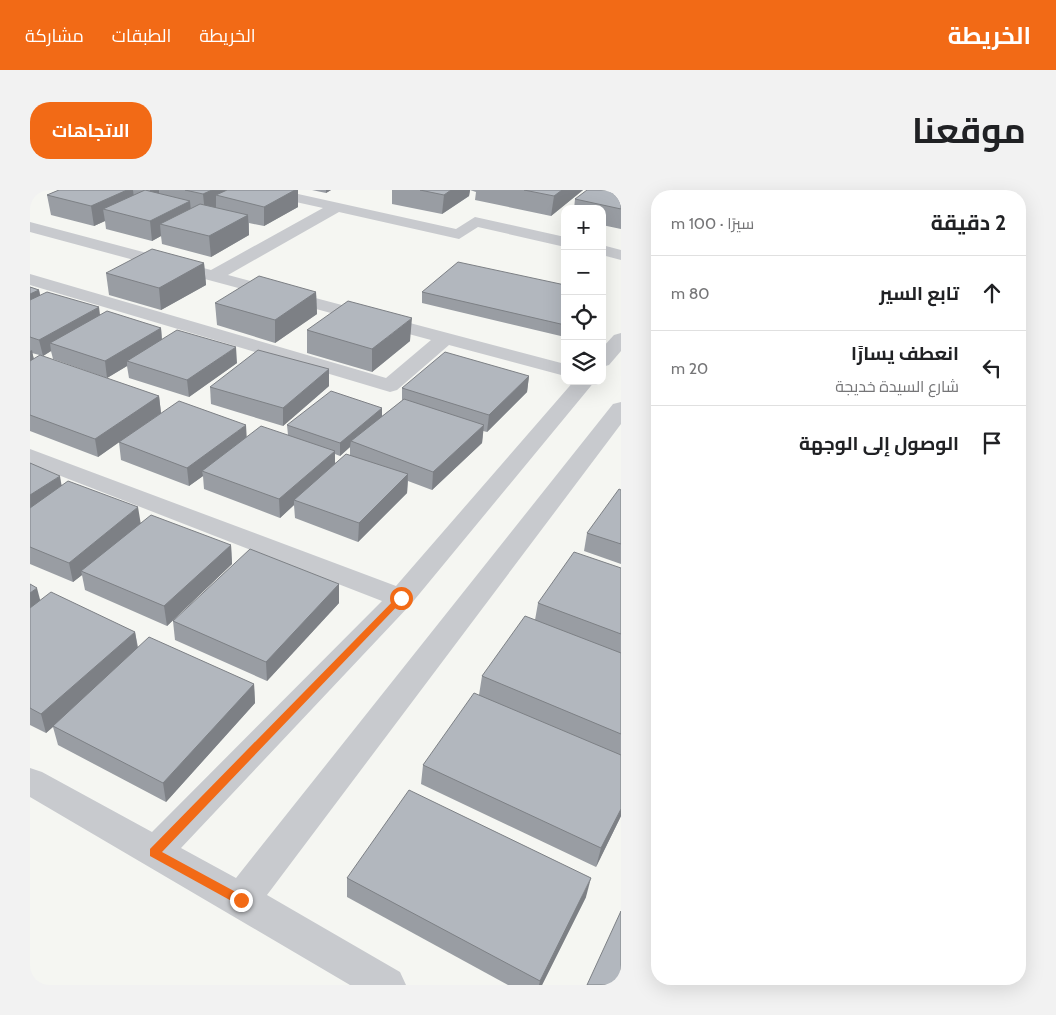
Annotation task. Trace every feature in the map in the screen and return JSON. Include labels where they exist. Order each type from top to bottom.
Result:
[{"type":"street","points":[[260,190],[459,234],[475,222],[561,241]]},
{"type":"street","points":[[213,276],[337,207]]},
{"type":"street","points":[[30,227],[561,369]]},
{"type":"street","points":[[606,251],[621,254]]},
{"type":"street","points":[[30,279],[390,386],[445,338]]},
{"type":"street","points":[[606,356],[621,339]]},
{"type":"street","points":[[154,853],[401,598],[582,385]]},
{"type":"street","points":[[241,900],[621,409]]},
{"type":"street","points":[[30,456],[401,598]]},
{"type":"street","points":[[30,781],[154,853],[241,900],[386,985]]},
{"type":"building","points":[[59,190],[127,190],[91,206],[47,195]]},
{"type":"building","points":[[145,190],[190,201],[150,221],[103,209]]},
{"type":"building","points":[[185,190],[212,190],[203,194]]},
{"type":"building","points":[[227,190],[295,190],[264,207],[216,195]]},
{"type":"building","points":[[420,190],[451,190],[444,195]]},
{"type":"building","points":[[524,190],[562,190],[554,196]]},
{"type":"building","points":[[587,190],[621,190],[621,209],[606,205],[575,199]]},
{"type":"building","points":[[200,204],[248,215],[209,236],[160,224]]},
{"type":"building","points":[[152,249],[204,263],[159,288],[106,273]]},
{"type":"building","points":[[458,262],[561,284],[561,324],[422,292]]},
{"type":"building","points":[[259,276],[316,292],[275,320],[215,303]]},
{"type":"building","points":[[30,287],[39,290],[30,294]]},
{"type":"building","points":[[47,292],[99,307],[39,340],[30,337],[30,300]]},
{"type":"building","points":[[348,301],[412,318],[372,349],[307,330]]},
{"type":"building","points":[[107,311],[161,328],[105,361],[50,343]]},
{"type":"building","points":[[177,330],[236,347],[187,380],[127,361]]},
{"type":"building","points":[[258,350],[329,369],[283,408],[210,387]]},
{"type":"building","points":[[445,352],[529,376],[489,415],[402,388]]},
{"type":"building","points":[[40,355],[159,396],[95,439],[30,415],[30,361]]},
{"type":"building","points":[[331,391],[382,408],[340,443],[287,425]]},
{"type":"building","points":[[404,399],[484,425],[433,472],[351,441]]},
{"type":"building","points":[[179,401],[246,425],[187,468],[119,442]]},
{"type":"building","points":[[261,426],[335,451],[279,499],[202,471]]},
{"type":"building","points":[[346,454],[408,474],[359,523],[294,500]]},
{"type":"building","points":[[30,463],[60,476],[30,495]]},
{"type":"building","points":[[68,481],[138,507],[69,563],[30,547],[30,508]]},
{"type":"building","points":[[619,489],[621,490],[621,544],[587,533]]},
{"type":"building","points":[[151,515],[231,545],[164,606],[81,571]]},
{"type":"building","points":[[250,549],[339,584],[266,662],[173,621]]},
{"type":"building","points":[[574,552],[621,568],[621,634],[538,603]]},
{"type":"building","points":[[30,584],[37,588],[30,593]]},
{"type":"building","points":[[51,592],[135,632],[41,714],[30,708],[30,608]]},
{"type":"building","points":[[525,616],[621,653],[621,734],[482,676]]},
{"type":"building","points":[[149,637],[254,684],[163,783],[53,726]]},
{"type":"building","points":[[474,693],[621,755],[621,809],[601,848],[423,765]]},
{"type":"building","points":[[409,790],[591,878],[540,981],[347,878]]},
{"type":"building","points":[[621,911],[621,985],[587,985]]},
{"type":"route","points":[[241,900],[154,853],[401,598]]}]
